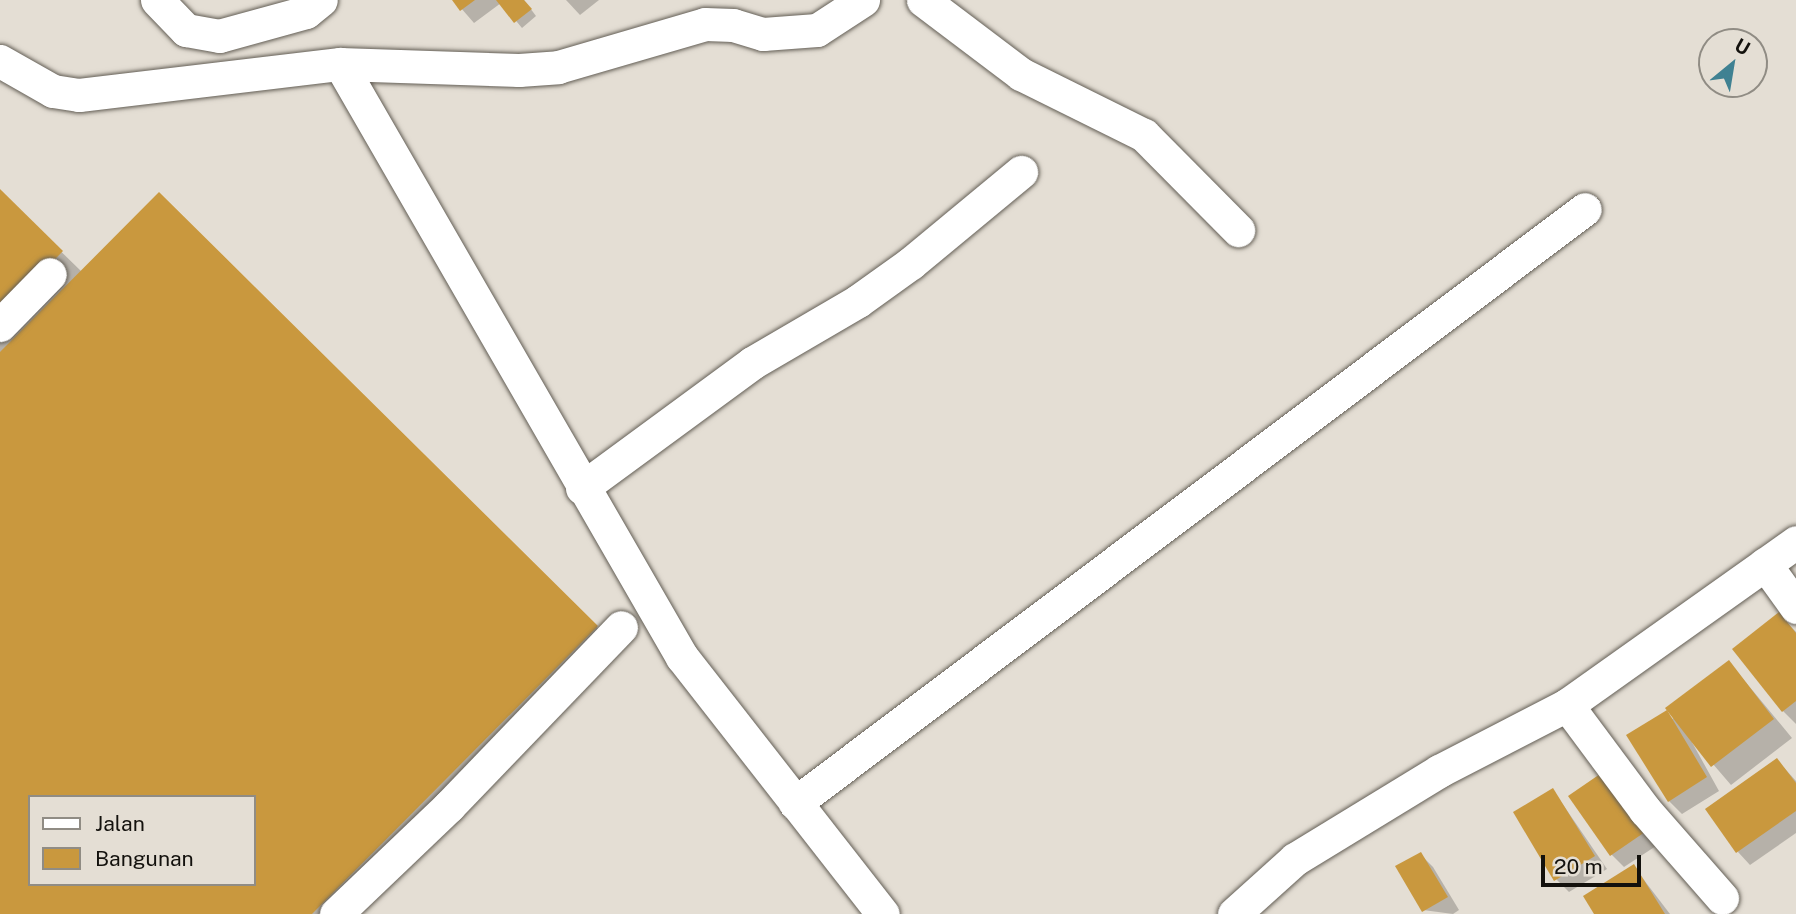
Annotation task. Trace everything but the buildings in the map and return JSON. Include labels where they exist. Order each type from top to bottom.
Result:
[{"type":"street","points":[[157,0],[186,30],[219,36],[306,12],[321,0]]},
{"type":"street","points":[[0,61],[53,91],[79,95],[340,64],[487,70],[558,67],[705,24],[733,25],[763,34],[817,30],[863,0]]},
{"type":"street","points":[[923,0],[1021,74],[1144,135],[1238,230]]},
{"type":"street","points":[[340,64],[582,488],[682,657],[883,914]]},
{"type":"street","points":[[582,488],[752,363],[858,301],[911,263],[1021,172]]},
{"type":"street","points":[[795,803],[1585,209]]},
{"type":"street","points":[[0,325],[50,274]]},
{"type":"street","points":[[1234,914],[1303,854],[1440,771],[1567,705],[1796,542]]},
{"type":"street","points":[[1765,564],[1796,607]]},
{"type":"street","points":[[337,914],[449,806],[621,627]]},
{"type":"street","points":[[1567,705],[1645,810],[1722,898]]}]
